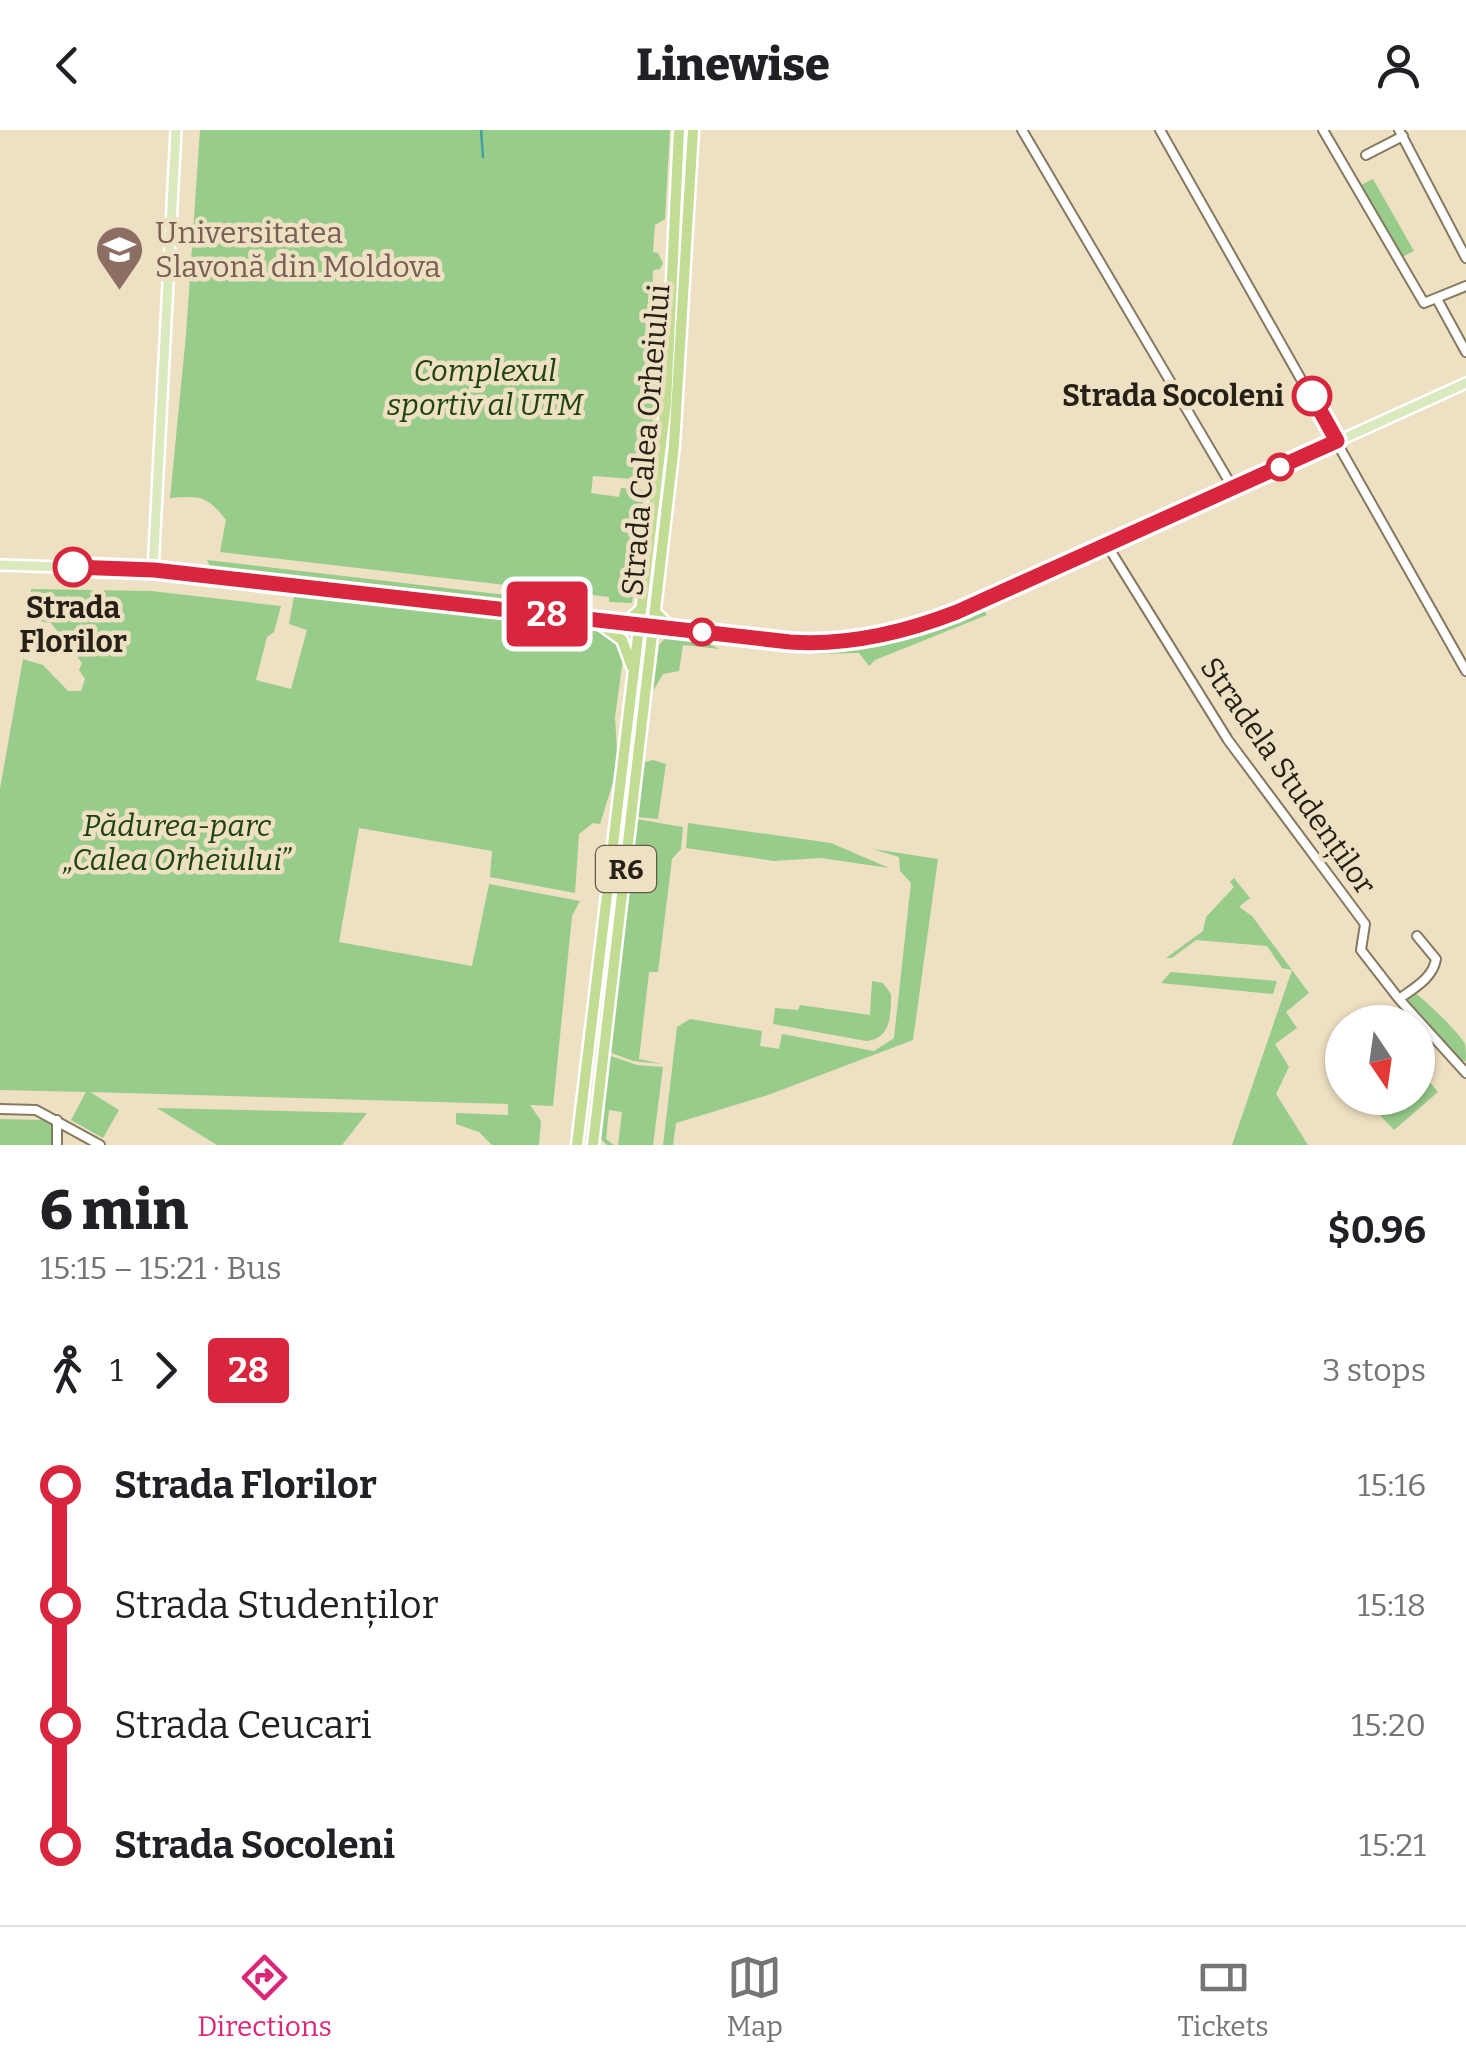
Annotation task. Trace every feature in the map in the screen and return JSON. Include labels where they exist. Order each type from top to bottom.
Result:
[{"type":"highway","name":"Strada Calea Orheiului","points":[[577,1145],[666,403],[679,130]]},
{"type":"highway","name":"Strada Calea Orheiului","points":[[594,1145],[677,411],[693,130]]},
{"type":"highway","points":[[673,248],[688,249]]},
{"type":"highway","points":[[618,622],[641,610]]},
{"type":"highway","points":[[655,612],[671,628]]},
{"type":"highway","points":[[593,619],[626,646],[634,678]]},
{"type":"highway","points":[[610,880],[624,881]]},
{"type":"main road","points":[[154,570],[176,130]]},
{"type":"main road","points":[[0,565],[154,570],[802,642],[874,637],[957,612],[1466,382]]},
{"type":"street","points":[[1022,130],[1233,488]]},
{"type":"street","points":[[1160,130],[1466,671]]},
{"type":"street","points":[[1323,130],[1424,302],[1466,286]]},
{"type":"street","points":[[1366,155],[1401,133],[1466,258]]},
{"type":"street","points":[[1437,300],[1466,352]]},
{"type":"street","name":"Stradela Studenților","points":[[1107,545],[1193,679],[1222,732],[1365,924],[1362,950],[1399,999],[1466,1073]]},
{"type":"street","points":[[1399,999],[1428,977],[1436,965],[1436,959],[1417,936]]},
{"type":"street","points":[[0,1109],[36,1110],[100,1145]]},
{"type":"street","points":[[57,1120],[57,1145]]},
{"type":"green space","name":"Complexul sportiv al UTM","points":[[200,130],[670,130],[665,219],[655,225],[653,252],[658,253],[663,263],[660,269],[653,270],[652,296],[661,308],[659,341],[650,341],[648,364],[658,366],[647,479],[643,483],[593,476],[591,493],[619,497],[621,488],[644,490],[632,603],[609,602],[609,597],[220,552],[226,520],[219,512],[202,499],[170,498]]},
{"type":"green space","points":[[1373,179],[1414,251],[1402,257],[1361,185]]},
{"type":"green space","points":[[207,560],[583,604],[582,612],[211,569]]},
{"type":"green space","name":"Pădurea-parc „Calea Orheiului”","points":[[31,589],[151,591],[281,606],[274,632],[267,637],[256,680],[291,689],[307,630],[289,624],[295,591],[595,628],[619,641],[623,659],[615,717],[614,779],[600,824],[593,823],[579,834],[575,893],[490,877],[492,851],[359,828],[339,942],[472,966],[489,884],[580,901],[572,916],[553,1106],[530,1105],[541,1121],[539,1145],[492,1145],[479,1132],[456,1124],[456,1113],[508,1115],[508,1104],[90,1092],[119,1110],[103,1138],[71,1120],[86,1092],[0,1090],[0,789],[23,659],[43,665],[68,691],[81,691],[85,679],[79,670],[82,663],[51,623],[28,619]]},
{"type":"green space","points":[[984,610],[987,615],[875,660],[869,666],[859,653],[813,654],[916,636]]},
{"type":"green space","points":[[667,636],[705,641],[719,649],[683,645],[679,671],[663,674],[653,691],[659,645]]},
{"type":"green space","points":[[645,762],[666,764],[658,819],[637,817]]},
{"type":"green space","points":[[636,819],[683,827],[681,849],[672,859],[658,972],[649,972],[639,1059],[662,1064],[633,1061],[609,1052]]},
{"type":"green space","points":[[688,823],[831,843],[889,868],[821,858],[774,861],[686,848]]},
{"type":"green space","points":[[873,849],[938,859],[913,1040],[768,1095],[676,1123],[673,1145],[663,1145],[677,1027],[690,1019],[762,1031],[760,1046],[779,1049],[782,1034],[874,1051],[894,1038],[911,883],[900,871],[899,857]]},
{"type":"green space","points":[[1234,878],[1250,898],[1239,907],[1252,916],[1292,970],[1282,968],[1267,946],[1196,940],[1172,958],[1166,958],[1203,931],[1206,917],[1234,887],[1230,882]]},
{"type":"green space","points":[[1292,970],[1309,993],[1286,1012],[1297,1028],[1275,1044],[1289,1067],[1276,1094],[1308,1145],[1232,1145]]},
{"type":"green space","points":[[1171,972],[1277,981],[1273,994],[1161,983]]},
{"type":"green space","points":[[872,981],[883,983],[891,994],[888,1025],[874,1039],[866,1041],[773,1024],[775,1008],[798,1010],[800,1005],[870,1015]]},
{"type":"green space","points":[[1412,991],[1429,1005],[1409,1005],[1404,1001]]},
{"type":"green space","points":[[1435,1010],[1465,1044],[1466,1061],[1460,1060],[1435,1031]]},
{"type":"green space","points":[[608,1055],[637,1065],[663,1067],[653,1145],[618,1145],[622,1112],[609,1110],[606,1139],[614,1145],[607,1145],[600,1138]]},
{"type":"green space","points":[[157,1108],[367,1113],[342,1145],[217,1145]]},
{"type":"green space","points":[[1380,1115],[1411,1115],[1394,1130]]},
{"type":"green space","points":[[0,1119],[53,1123],[54,1145],[0,1145]]},
{"type":"waterway","points":[[481,130],[483,157]]},
{"type":"bus line","name":"28","points":[[73,567],[154,570],[790,642],[856,640],[911,628],[957,612],[1337,441],[1312,396]]},
{"type":"place","name":"Universitatea Slavonă din Moldova","points":[[120,292]]},
{"type":"place","name":"Strada Socoleni","points":[[1312,396]]},
{"type":"place","name":"Strada Florilor","points":[[73,567]]}]
